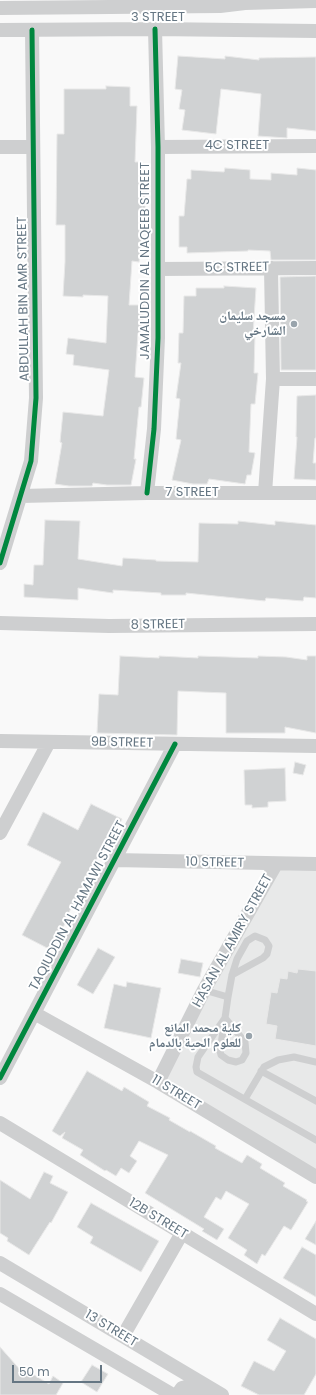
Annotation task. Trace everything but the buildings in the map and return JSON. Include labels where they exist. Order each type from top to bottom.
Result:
[{"type":"street","points":[[0,8],[220,6],[245,3],[316,1]]},
{"type":"street","name":"JAMALUDDIN AL NAQEEB STREET","points":[[147,494],[154,429],[158,338],[158,146],[155,29]]},
{"type":"street","name":"3 STREET","points":[[0,30],[316,30]]},
{"type":"street","name":"ABDULLAH BIN AMR STREET","points":[[0,563],[31,461],[36,398],[32,30]]},
{"type":"street","name":"4C STREET","points":[[158,146],[316,146]]},
{"type":"street","points":[[0,147],[33,147]]},
{"type":"street","points":[[266,493],[272,379],[271,268]]},
{"type":"street","name":"5C STREET","points":[[158,269],[316,268]]},
{"type":"street","points":[[272,379],[316,379]]},
{"type":"street","name":"7 STREET","points":[[21,496],[316,493]]},
{"type":"street","name":"8 STREET","points":[[0,623],[109,626],[316,624]]},
{"type":"street","name":"9B STREET","points":[[0,741],[316,746]]},
{"type":"street","points":[[0,833],[49,742]]},
{"type":"street","name":"TAQIUDDIN AL HAMAWI STREET","points":[[0,1078],[175,744]]},
{"type":"street","name":"10 STREET","points":[[114,860],[316,864]]},
{"type":"street","name":"HASAN AL AMIRY STREET","points":[[158,1082],[204,990],[276,864]]},
{"type":"street","name":"11 STREET","points":[[34,1013],[158,1082],[316,1177]]},
{"type":"street","name":"12B STREET","points":[[0,1123],[316,1314]]},
{"type":"street","points":[[123,1336],[182,1233]]},
{"type":"street","name":"13 STREET","points":[[0,1262],[222,1395]]},
{"type":"street","name":"13 STREET","points":[[0,1294],[173,1395]]},
{"type":"street","points":[[177,1395],[182,1388],[186,1387],[201,1395]]},
{"type":"lane","points":[[225,1018],[245,1042],[246,1053],[239,1062],[231,1062],[223,1058],[220,1051],[228,997],[232,975],[237,959],[247,941],[255,936],[264,940],[269,946],[267,954],[263,958],[232,975]]},
{"type":"lane","points":[[204,990],[228,997]]},
{"type":"lane","points":[[225,1018],[198,1057],[196,1067],[197,1072],[316,1140]]},
{"type":"lane","points":[[245,1099],[264,1067],[278,1060],[294,1057],[316,1062]]},
{"type":"lane","points":[[262,1071],[316,1101]]},
{"type":"shaded area","name":"كلية محمد المانع للعلوم الحية بالدمام","points":[[276,864],[316,864],[316,1177],[158,1082]]},
{"type":"cycle path","points":[[147,493],[154,429],[158,338],[158,147],[155,29]]},
{"type":"cycle path","points":[[0,563],[31,461],[36,398],[32,30]]},
{"type":"cycle path","points":[[0,1078],[175,744]]},
{"type":"place","name":"مسجد سليمان الشارخي","points":[[294,324]]},
{"type":"place","name":"كلية محمد المانع للعلوم الحية بالدمام","points":[[249,1036]]}]
